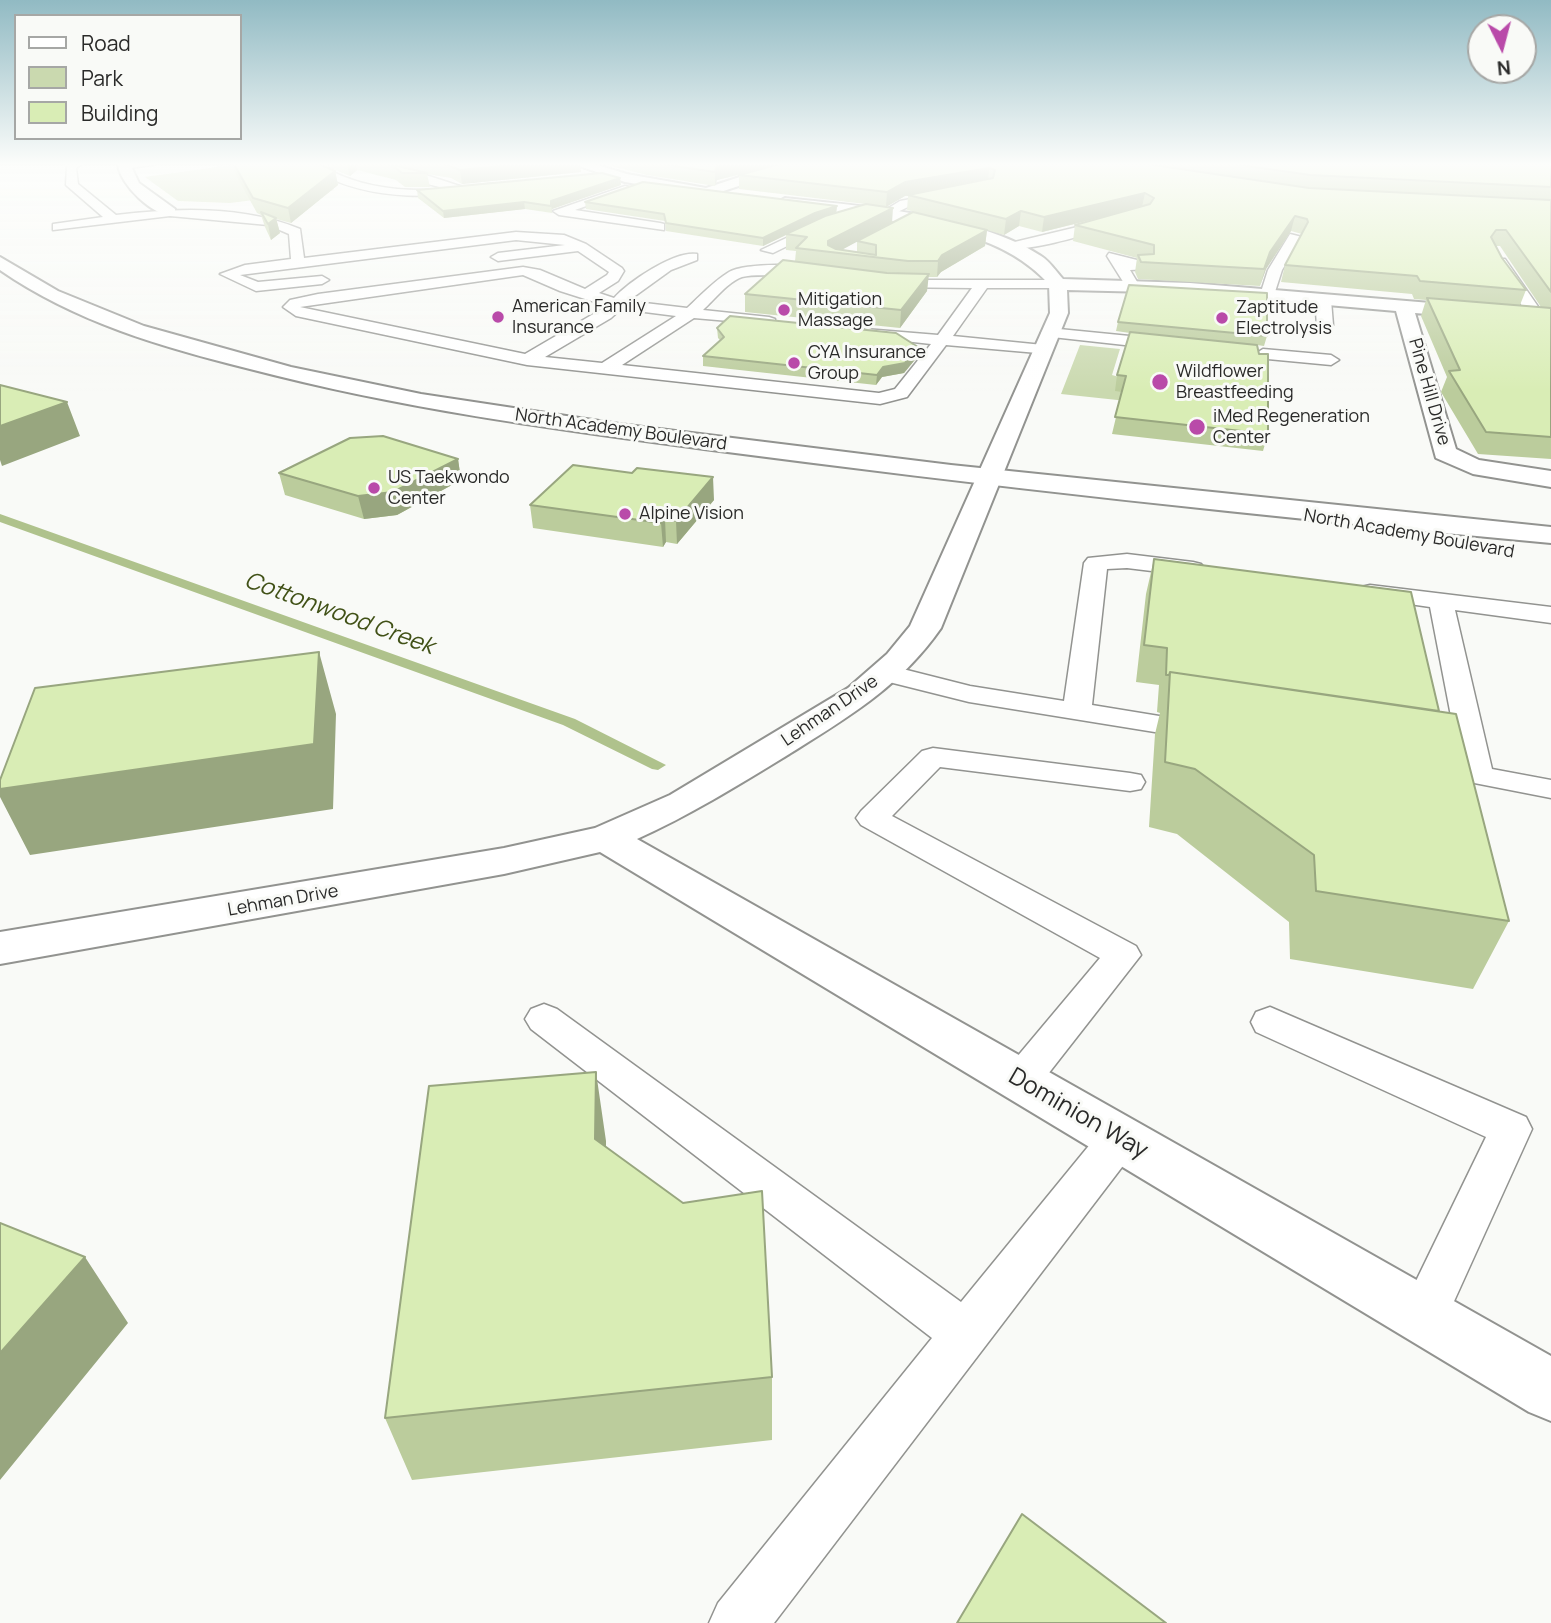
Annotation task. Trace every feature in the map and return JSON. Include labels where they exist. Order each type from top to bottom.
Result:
[{"type":"main road","points":[[992,240],[1009,245],[1038,262],[1059,284],[1132,285],[1544,318]]},
{"type":"main road","name":"North Academy Boulevard","points":[[0,262],[42,290],[123,326],[186,346],[300,377],[510,415],[989,477],[1266,509],[1551,535]]},
{"type":"main road","name":"Lehman Drive","points":[[0,948],[504,861],[606,838],[684,803],[834,712],[887,673],[933,614],[1062,304],[1059,284]]},
{"type":"main road","name":"Pine Hill Drive","points":[[1404,306],[1445,453],[1454,460],[1485,470],[1551,479]]},
{"type":"main road","name":"North Academy Boulevard","points":[[1266,509],[1551,559]]},
{"type":"main road","name":"Dominion Way","points":[[606,838],[1551,1390]]},
{"type":"lane","points":[[296,240],[298,263]]},
{"type":"lane","points":[[333,278],[256,287],[227,274],[239,270],[491,240]]},
{"type":"lane","points":[[565,240],[617,271],[614,278],[588,294]]},
{"type":"lane","points":[[768,250],[790,240]]},
{"type":"lane","points":[[1009,245],[1048,240]]},
{"type":"lane","points":[[1267,295],[1275,270],[1293,240]]},
{"type":"lane","points":[[477,260],[581,247]]},
{"type":"lane","points":[[1495,252],[1505,274],[1544,318]]},
{"type":"lane","points":[[527,360],[606,315],[657,273],[692,257]]},
{"type":"lane","points":[[1014,263],[1038,262]]},
{"type":"lane","points":[[1121,266],[1132,285]]},
{"type":"lane","points":[[880,268],[929,274],[973,268]]},
{"type":"lane","points":[[605,369],[689,314],[739,273],[781,269],[835,276]]},
{"type":"lane","points":[[783,324],[618,304],[559,286],[535,273],[518,271],[318,298],[291,305],[293,310],[313,316],[527,360],[887,398],[901,393],[982,284]]},
{"type":"lane","points":[[872,281],[1059,284]]},
{"type":"lane","points":[[1324,300],[1325,325]]},
{"type":"lane","points":[[849,330],[942,340],[1184,346]]},
{"type":"lane","points":[[1258,356],[1331,360]]},
{"type":"lane","points":[[1077,711],[1096,563],[1127,561],[1223,573]]},
{"type":"lane","points":[[1345,589],[1551,615]]},
{"type":"lane","points":[[1441,601],[1478,775]]},
{"type":"lane","points":[[887,673],[969,694],[1224,734]]},
{"type":"lane","points":[[1020,1081],[1123,955],[872,818],[933,757],[1130,782]]},
{"type":"lane","points":[[1399,761],[1551,789]]},
{"type":"lane","points":[[544,1018],[965,1334]]},
{"type":"lane","points":[[1270,1021],[1511,1129],[1424,1314]]},
{"type":"lane","points":[[738,1623],[1120,1138]]},
{"type":"green space","points":[[1080,345],[1120,349],[1112,375],[1200,400],[1202,409],[1061,394]]},
{"type":"building","points":[[804,240],[830,240],[828,245],[836,249],[876,255],[876,245],[857,241],[969,240],[942,255],[938,261],[908,261],[796,248]]},
{"type":"building","points":[[1133,240],[1279,240],[1270,252],[1264,269],[1141,262],[1138,255],[1154,254],[1154,245]]},
{"type":"building","points":[[1299,240],[1492,240],[1502,258],[1526,290],[1420,281],[1417,276],[1285,265]]},
{"type":"building","points":[[1513,240],[1551,240],[1551,292]]},
{"type":"building","points":[[783,260],[887,273],[929,274],[901,310],[745,294]]},
{"type":"building","points":[[1129,285],[1267,293],[1267,336],[1118,322]]},
{"type":"building","points":[[1427,298],[1551,308],[1551,437],[1486,432],[1449,371],[1460,370]]},
{"type":"building","points":[[730,316],[896,333],[918,347],[905,363],[883,367],[877,375],[703,356],[724,337],[717,328]]},
{"type":"building","points":[[1130,332],[1257,345],[1259,354],[1268,354],[1268,434],[1115,417],[1126,376],[1117,375]]},
{"type":"building","points":[[0,385],[67,402],[0,426]]},
{"type":"building","points":[[383,436],[458,459],[393,492],[358,496],[279,473],[350,438]]},
{"type":"building","points":[[573,465],[632,473],[637,468],[713,477],[676,521],[665,519],[661,523],[530,505]]},
{"type":"building","points":[[1154,559],[1411,592],[1439,711],[1170,672],[1166,675],[1167,648],[1144,645]]},
{"type":"building","points":[[319,652],[314,744],[0,789],[0,780],[35,688]]},
{"type":"building","points":[[1170,672],[1456,714],[1509,921],[1316,891],[1314,855],[1195,769],[1165,762]]},
{"type":"building","points":[[596,1072],[595,1139],[683,1203],[762,1191],[772,1377],[385,1418],[429,1086]]},
{"type":"building","points":[[0,1223],[85,1257],[0,1353]]},
{"type":"building","points":[[1022,1514],[1166,1623],[957,1623]]},
{"type":"waterway","name":"Cottonwood Creek","points":[[0,518],[569,722],[658,765]]},
{"type":"place","name":"Mitigation Massage","points":[[784,310]]},
{"type":"place","name":"American Family Insurance","points":[[498,317]]},
{"type":"place","name":"Zaptitude Electrolysis","points":[[1222,318]]},
{"type":"place","name":"CYA Insurance Group","points":[[794,363]]},
{"type":"place","name":"Wildflower Breastfeeding","points":[[1160,382]]},
{"type":"place","name":"iMed Regeneration Center","points":[[1197,427]]},
{"type":"place","name":"US Taekwondo Center","points":[[374,488]]},
{"type":"place","name":"Alpine Vision","points":[[625,514]]}]
